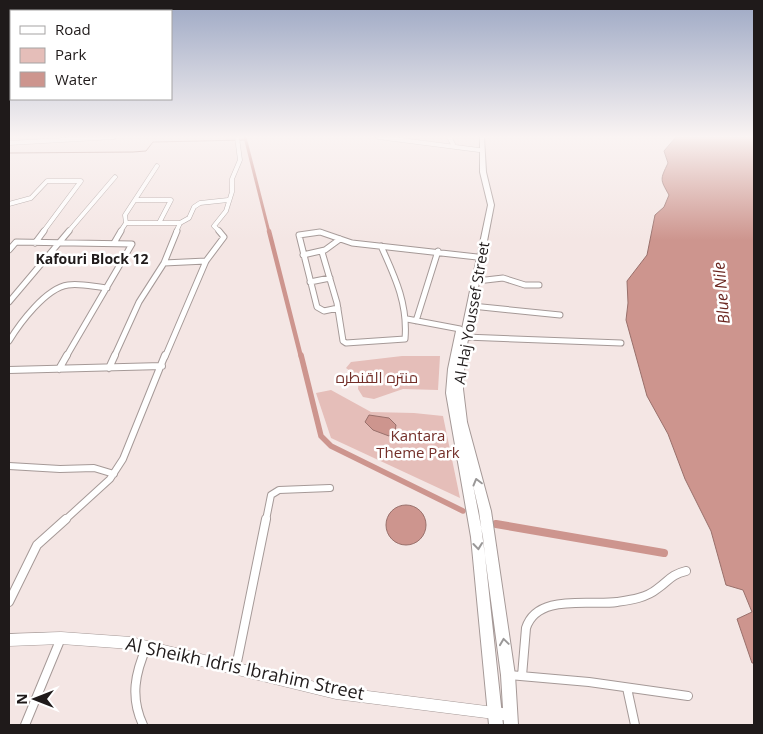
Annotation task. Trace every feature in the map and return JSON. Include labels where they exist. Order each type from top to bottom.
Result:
[{"type":"main road","name":"Al Haj Youssef Street","points":[[479,171],[487,204],[463,333],[459,371],[459,405],[485,511],[508,675],[510,720]]},
{"type":"main road","name":"Al Haj Youssef Street","points":[[484,171],[491,205],[472,306],[452,369],[451,393],[477,537],[495,719]]},
{"type":"street","points":[[114,243],[126,223],[126,215],[154,171]]},
{"type":"street","points":[[9,602],[37,545],[114,474],[130,446],[206,261],[224,237],[214,226],[226,211],[232,192],[232,179],[235,171]]},
{"type":"street","points":[[9,302],[115,177]]},
{"type":"street","points":[[9,204],[31,198],[47,181],[81,181],[35,242]]},
{"type":"street","points":[[136,200],[171,200],[159,223]]},
{"type":"street","points":[[126,223],[180,223],[189,218],[194,207],[200,203],[228,200]]},
{"type":"street","points":[[109,368],[140,302],[164,263],[180,223]]},
{"type":"street","points":[[338,308],[319,310],[298,239],[301,234],[320,232],[340,239],[381,246],[438,251],[477,257]]},
{"type":"street","points":[[303,255],[322,252],[340,239]]},
{"type":"street","points":[[9,250],[16,242],[132,244],[59,369]]},
{"type":"street","points":[[322,252],[338,308],[343,341],[348,345],[405,339],[407,319],[404,316],[397,280],[381,246]]},
{"type":"street","points":[[416,321],[438,251]]},
{"type":"street","points":[[164,263],[206,261]]},
{"type":"street","points":[[310,282],[330,278]]},
{"type":"street","points":[[477,281],[502,278],[525,285],[539,285]]},
{"type":"street","points":[[9,342],[13,331],[24,319],[46,298],[64,286],[107,288]]},
{"type":"street","points":[[472,306],[560,315]]},
{"type":"street","points":[[407,319],[463,333],[621,343]]},
{"type":"street","points":[[9,370],[162,366]]},
{"type":"street","points":[[9,466],[60,469],[97,467],[114,474]]},
{"type":"street","points":[[236,667],[271,495],[279,490],[330,488]]},
{"type":"street","points":[[522,676],[528,623],[537,611],[544,607],[558,605],[624,602],[640,599],[663,586],[673,574],[686,571]]},
{"type":"street","points":[[25,725],[60,638]]},
{"type":"street","name":"Al Sheikh Idris Ibrahim Street","points":[[9,640],[60,638],[115,641],[147,646],[336,692],[510,720]]},
{"type":"street","points":[[143,725],[136,712],[134,679],[147,646]]},
{"type":"street","points":[[508,675],[589,682],[688,696]]},
{"type":"street","points":[[627,688],[636,725]]},
{"type":"green space","name":"منتره القنطره","points":[[402,356],[440,356],[438,390],[403,389],[374,399],[363,397],[358,389],[359,377],[346,368],[351,362]]},
{"type":"green space","name":"Kantara Theme Park","points":[[331,390],[371,412],[443,416],[460,498],[331,438],[316,393]]},
{"type":"water","name":"Blue Nile","points":[[665,171],[754,171],[754,663],[752,663],[737,619],[752,612],[743,590],[726,585],[711,531],[685,479],[668,434],[647,396],[626,320],[628,303],[627,281],[647,255],[655,215],[664,207],[669,195],[662,179]]},
{"type":"water","points":[[369,415],[389,418],[396,425],[395,431],[389,436],[373,430],[365,422]]},
{"type":"water","points":[[406,505],[420,511],[426,525],[420,539],[406,545],[392,539],[386,525],[392,511]]},
{"type":"waterway","points":[[254,171],[269,232]]},
{"type":"waterway","points":[[269,231],[301,357]]},
{"type":"waterway","points":[[301,355],[321,436],[331,446],[463,511]]},
{"type":"waterway","points":[[496,524],[664,553]]},
{"type":"district","name":"Kafouri Block 12","points":[[92,259]]}]
